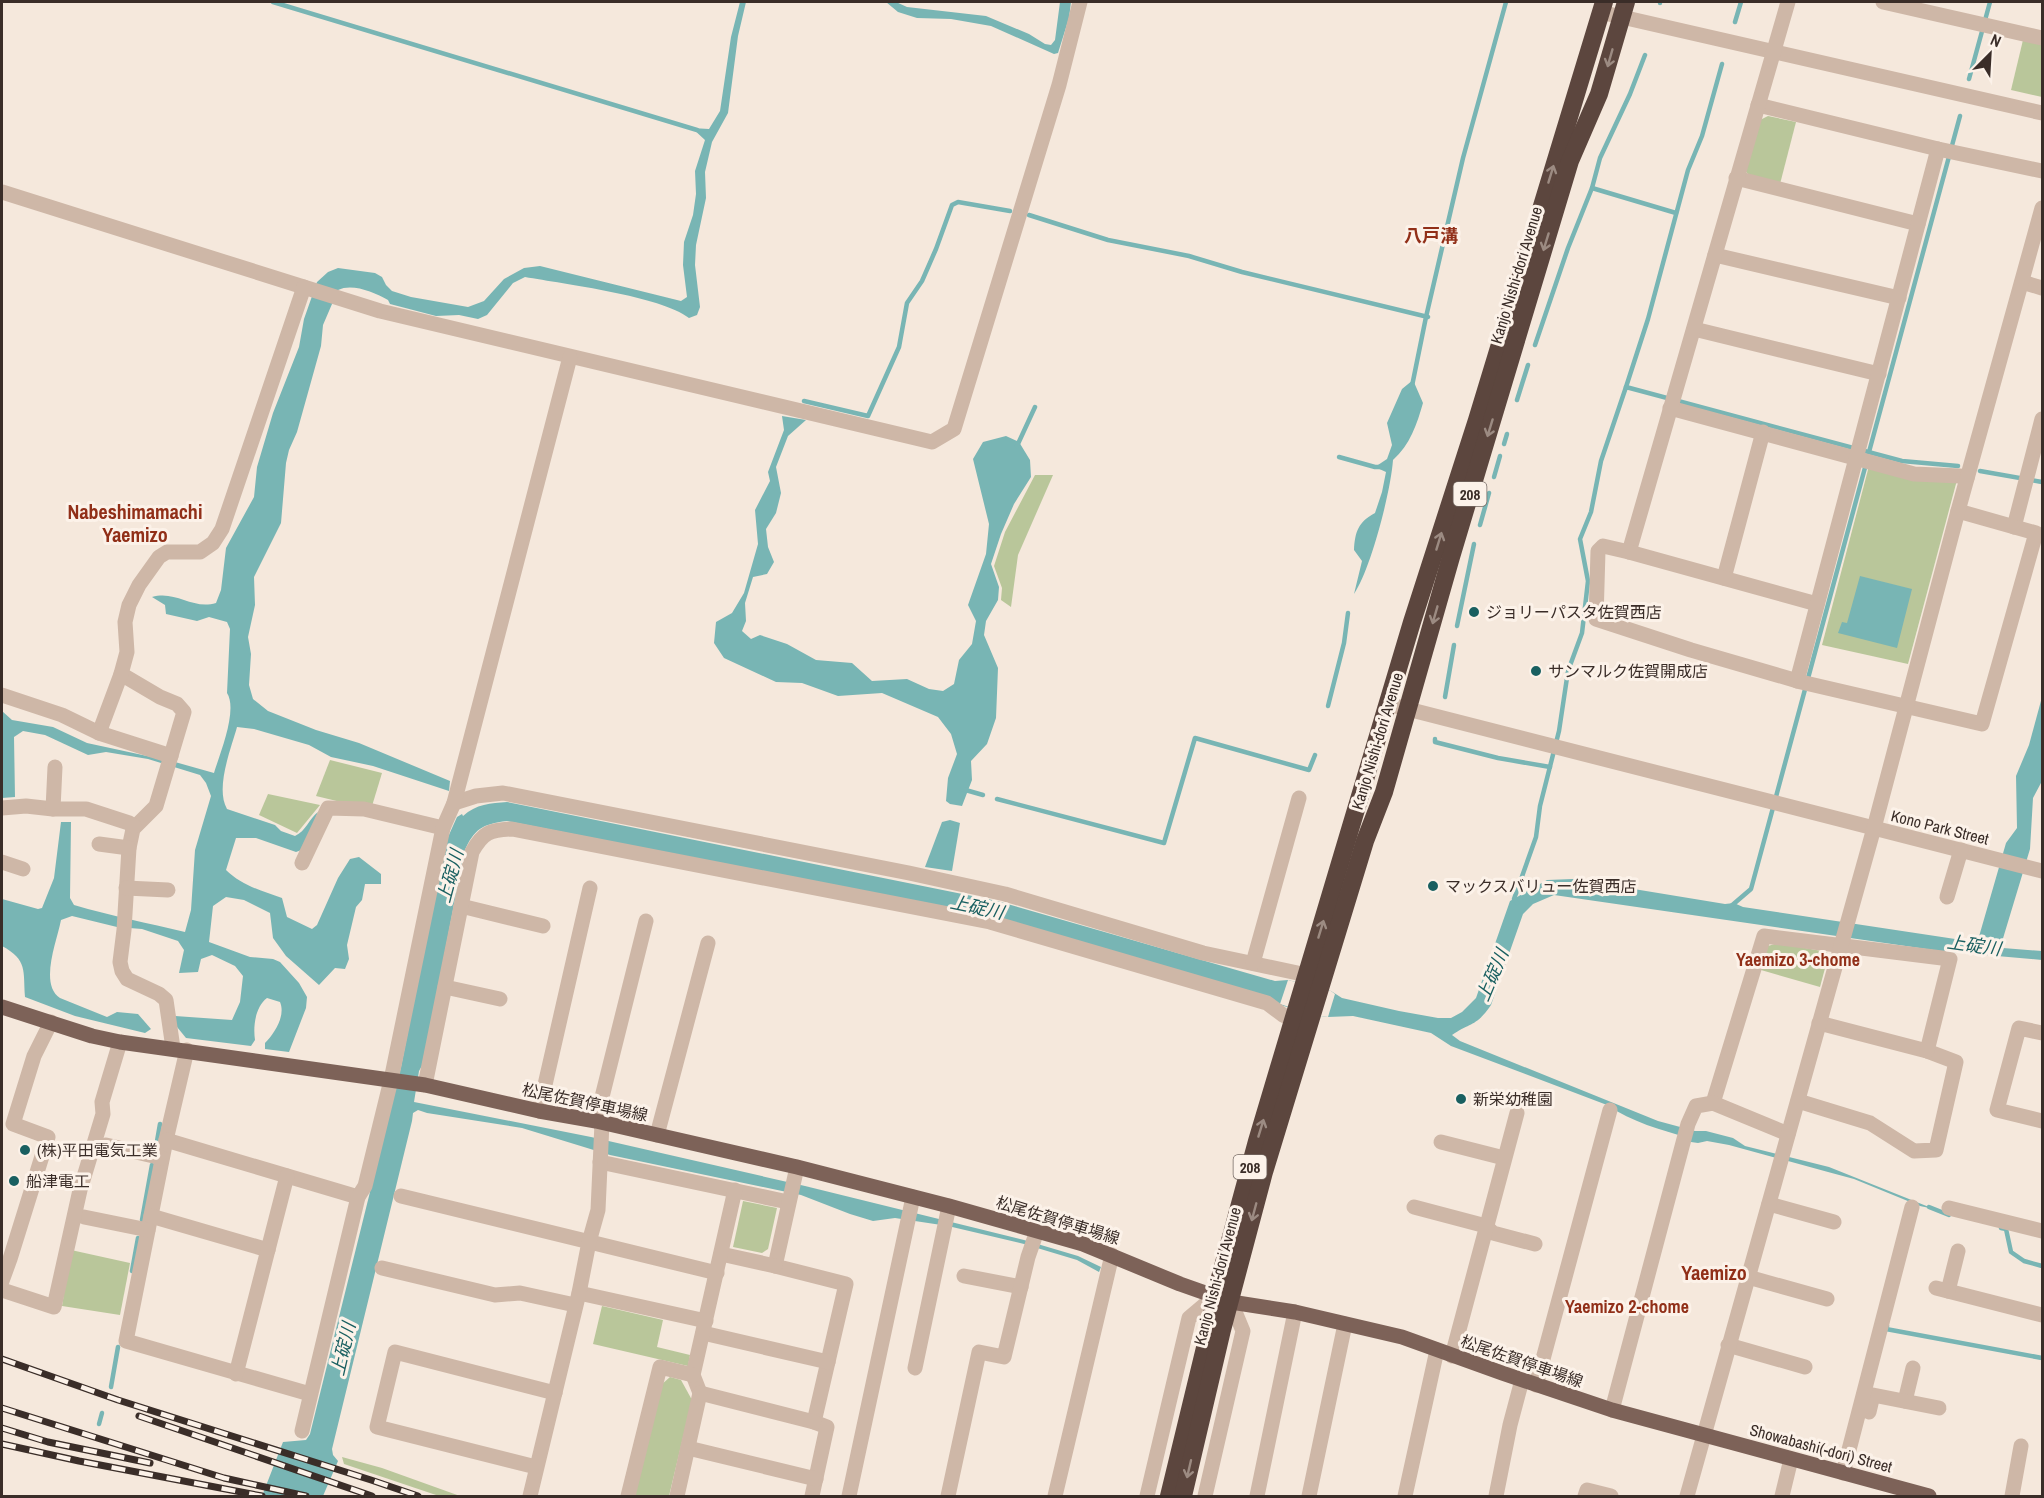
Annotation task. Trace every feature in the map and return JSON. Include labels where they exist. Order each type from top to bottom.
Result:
[{"type":"highway","name":"Kanjo Nishi-dori Avenue","points":[[1183,1497],[1223,1299],[1264,1172],[1301,1015],[1388,704],[1602,7]]},
{"type":"highway","name":"Kanjo Nishi-dori Avenue","points":[[1310,983],[1384,792],[1451,557],[1570,161],[1599,94],[1624,10]]},
{"type":"highway","name":"Kanjo Nishi-dori Avenue","points":[[1169,1497],[1216,1329]]},
{"type":"main road","points":[[2,1007],[92,1036],[391,1080]]},
{"type":"main road","name":"松尾佐賀停車場線","points":[[391,1080],[425,1085],[600,1127],[657,1135],[792,1186],[947,1218],[1034,1240],[1083,1244],[1223,1299],[1295,1312],[1402,1337],[1612,1410],[1704,1435]]},
{"type":"main road","name":"Showabashi(-dori) Street","points":[[1704,1435],[1929,1497]]},
{"type":"street","points":[[2,192],[380,311],[932,442],[954,429],[1059,85],[1080,2]]},
{"type":"street","points":[[1629,552],[1788,2]]},
{"type":"street","points":[[1883,2],[2043,38]]},
{"type":"street","points":[[1602,7],[1624,10],[1774,51],[2043,113]]},
{"type":"street","points":[[1758,105],[1946,151],[2043,171]]},
{"type":"street","points":[[1804,683],[1817,604],[1861,455],[1879,374],[1918,225],[1946,151]]},
{"type":"street","points":[[1736,178],[1918,225]]},
{"type":"street","points":[[1687,1497],[1874,828],[1958,511],[2043,208]]},
{"type":"street","points":[[1714,255],[1899,298]]},
{"type":"street","points":[[2022,282],[2043,288]]},
{"type":"street","points":[[99,733],[127,652],[125,622],[129,605],[139,585],[159,556],[167,552],[200,552],[213,543],[222,529],[308,288]]},
{"type":"street","points":[[1694,329],[1879,374]]},
{"type":"street","points":[[302,1431],[358,1197],[365,1186],[391,1080],[443,828],[454,803],[570,357]]},
{"type":"street","points":[[1672,402],[1763,432],[1861,455],[1914,474],[1967,478]]},
{"type":"street","points":[[2014,527],[2043,419]]},
{"type":"street","points":[[1724,578],[1763,432]]},
{"type":"street","points":[[1817,604],[1629,552],[1603,546],[1598,551],[1596,619],[1804,683],[1982,724],[2036,533],[1958,511]]},
{"type":"street","points":[[121,674],[160,697],[177,704],[184,712],[156,806],[146,818],[134,826],[129,848],[125,923],[120,962],[122,971],[127,979],[159,994],[166,1000],[180,1049],[166,1140],[126,1341],[310,1394]]},
{"type":"street","points":[[2,695],[62,714],[99,733],[170,761]]},
{"type":"street","name":"Kono Park Street","points":[[1388,704],[2035,869]]},
{"type":"street","points":[[52,809],[56,767]]},
{"type":"street","points":[[454,803],[476,796],[503,794],[952,882],[1005,894],[1203,953],[1252,963],[1310,983]]},
{"type":"street","points":[[1252,963],[1299,798]]},
{"type":"street","points":[[2,808],[26,806],[86,809],[134,826]]},
{"type":"street","points":[[302,863],[328,808],[364,809],[443,828]]},
{"type":"street","points":[[425,1085],[472,852],[480,838],[495,830],[512,829],[990,922],[1267,1003],[1282,1015],[1301,1015]]},
{"type":"street","points":[[99,844],[129,848]]},
{"type":"street","points":[[1947,897],[1961,850]]},
{"type":"street","points":[[2,862],[23,869]]},
{"type":"street","points":[[126,888],[168,890]]},
{"type":"street","points":[[539,1111],[590,888]]},
{"type":"street","points":[[461,906],[543,926]]},
{"type":"street","points":[[530,1497],[598,1210],[600,1127],[646,921]]},
{"type":"street","points":[[1713,1103],[1764,936],[1841,943],[1950,959],[1927,1051]]},
{"type":"street","points":[[657,1135],[708,943]]},
{"type":"street","points":[[445,987],[500,999]]},
{"type":"street","points":[[2,1281],[48,1137],[13,1124],[8,1116],[51,1022]]},
{"type":"street","points":[[1798,1101],[1870,1123],[1914,1151],[1936,1150],[1956,1062],[1927,1051],[1819,1023]]},
{"type":"street","points":[[2043,1034],[2019,1028],[1997,1110],[2043,1121]]},
{"type":"street","points":[[2,1290],[54,1307],[80,1190],[103,1114],[102,1102],[120,1041]]},
{"type":"street","points":[[1612,1410],[1688,1124],[1696,1106],[1713,1103],[1788,1134]]},
{"type":"street","points":[[1497,1497],[1510,1425],[1529,1383],[1611,1110]]},
{"type":"street","points":[[1452,1356],[1517,1113]]},
{"type":"street","points":[[166,1140],[358,1197]]},
{"type":"street","points":[[1441,1142],[1504,1158]]},
{"type":"street","points":[[106,1145],[162,1158]]},
{"type":"street","points":[[600,1158],[735,1190],[792,1186],[775,1266]]},
{"type":"street","points":[[236,1374],[287,1176]]},
{"type":"street","points":[[677,1497],[700,1393],[693,1375],[735,1190]]},
{"type":"street","points":[[400,1196],[717,1273]]},
{"type":"street","points":[[1769,1204],[1834,1222]]},
{"type":"street","points":[[1414,1207],[1486,1226],[1493,1233],[1535,1244]]},
{"type":"street","points":[[1848,1474],[1912,1207]]},
{"type":"street","points":[[1949,1208],[2043,1231]]},
{"type":"street","points":[[849,1497],[910,1210]]},
{"type":"street","points":[[84,1217],[149,1223],[268,1250]]},
{"type":"street","points":[[915,1368],[947,1218]]},
{"type":"street","points":[[948,1497],[979,1352],[1004,1357],[1034,1240]]},
{"type":"street","points":[[1958,1251],[1942,1289],[2043,1315]]},
{"type":"street","points":[[721,1254],[846,1284],[814,1422]]},
{"type":"street","points":[[1055,1497],[1112,1255]]},
{"type":"street","points":[[382,1268],[495,1294],[520,1293],[577,1299],[704,1327],[828,1362]]},
{"type":"street","points":[[964,1276],[1021,1287]]},
{"type":"street","points":[[1748,1277],[1827,1299]]},
{"type":"street","points":[[1147,1497],[1190,1318],[1223,1299],[1244,1331],[1204,1497]]},
{"type":"street","points":[[1257,1497],[1295,1312]]},
{"type":"street","points":[[1309,1497],[1345,1324]]},
{"type":"street","points":[[1728,1345],[1806,1367]]},
{"type":"street","points":[[1405,1497],[1437,1350]]},
{"type":"street","points":[[536,1467],[377,1427],[381,1406],[395,1352],[555,1393]]},
{"type":"street","points":[[628,1497],[660,1367],[693,1375]]},
{"type":"street","points":[[1905,1401],[1913,1368]]},
{"type":"street","points":[[700,1393],[827,1427],[812,1497]]},
{"type":"street","points":[[1848,1474],[1873,1395],[1939,1408]]},
{"type":"street","points":[[2012,1497],[2020,1446]]},
{"type":"street","points":[[688,1448],[816,1479]]},
{"type":"street","points":[[1782,1497],[1791,1459]]},
{"type":"street","points":[[1586,1497],[1587,1490],[1611,1497]]},
{"type":"green space","points":[[2023,40],[2042,44],[2042,97],[2011,90]]},
{"type":"green space","points":[[1768,116],[1796,122],[1780,184],[1750,176],[1745,171],[1760,120]]},
{"type":"green space","points":[[1869,466],[1957,480],[1908,664],[1822,645]]},
{"type":"green space","points":[[1035,475],[1053,475],[1018,555],[1011,607],[1001,600],[1002,588],[994,566],[1005,532]]},
{"type":"green space","points":[[330,760],[382,773],[372,806],[316,796]]},
{"type":"green space","points":[[268,794],[320,805],[297,833],[259,815]]},
{"type":"green space","points":[[1778,943],[1827,952],[1828,957],[1820,987],[1761,970],[1768,946]]},
{"type":"green space","points":[[743,1201],[777,1208],[768,1249],[762,1253],[733,1247]]},
{"type":"green space","points":[[71,1250],[130,1263],[120,1315],[62,1306]]},
{"type":"green space","points":[[602,1306],[663,1320],[657,1347],[690,1355],[688,1366],[593,1344]]},
{"type":"green space","points":[[670,1377],[681,1380],[692,1400],[669,1496],[634,1496],[660,1386]]},
{"type":"green space","points":[[342,1457],[382,1468],[460,1496],[439,1496],[344,1464]]},
{"type":"water","points":[[740,2],[746,2],[738,36],[728,113],[712,142],[705,172],[706,198],[696,245],[695,265],[700,307],[697,315],[689,318],[676,310],[635,297],[525,277],[513,283],[487,315],[478,319],[459,315],[436,316],[390,304],[388,300],[370,291],[356,288],[338,290],[323,325],[321,346],[297,432],[289,450],[281,523],[254,577],[255,605],[248,637],[251,654],[249,685],[253,699],[268,711],[316,730],[359,743],[450,781],[449,791],[373,766],[331,757],[309,745],[254,729],[237,727],[223,780],[227,809],[275,825],[281,831],[295,836],[318,812],[304,849],[296,852],[256,838],[236,838],[226,870],[245,884],[282,898],[287,917],[312,929],[317,925],[338,878],[350,859],[359,857],[381,874],[381,884],[365,884],[362,900],[356,907],[347,945],[349,959],[345,969],[335,968],[319,985],[286,956],[273,938],[270,913],[244,900],[226,897],[213,906],[209,942],[250,957],[273,959],[280,962],[299,983],[307,997],[306,1008],[289,1052],[265,1049],[265,1043],[275,1030],[281,1013],[280,1002],[267,998],[257,1012],[255,1040],[251,1046],[186,1038],[173,1022],[175,1016],[232,1020],[240,1002],[243,976],[235,966],[212,955],[201,959],[198,972],[179,973],[184,950],[178,941],[142,929],[117,927],[72,916],[61,920],[50,973],[54,991],[60,998],[107,1017],[117,1012],[138,1014],[151,1029],[145,1033],[75,1016],[25,997],[24,973],[20,961],[2,946],[2,899],[38,909],[42,908],[54,878],[61,822],[71,822],[70,898],[74,905],[185,932],[191,910],[195,850],[211,796],[200,775],[148,759],[106,752],[88,755],[45,735],[23,731],[14,737],[15,797],[2,798],[2,711],[12,720],[53,727],[87,743],[214,773],[229,721],[230,700],[227,693],[230,629],[227,622],[209,617],[197,621],[166,614],[165,605],[152,597],[169,596],[199,604],[216,603],[221,590],[226,548],[254,497],[257,467],[273,413],[299,347],[304,319],[317,282],[328,272],[338,268],[375,273],[382,277],[392,291],[411,297],[468,307],[484,301],[504,279],[524,268],[540,266],[681,301],[687,297],[683,265],[684,242],[693,215],[696,194],[695,171],[705,140],[692,128],[709,129],[720,111],[731,37]]},
{"type":"water","points":[[886,2],[896,2],[907,7],[986,16],[1051,45],[1055,40],[1060,2],[1071,2],[1069,18],[1058,53],[1054,54],[991,26],[951,19],[917,18],[898,12]]},
{"type":"water","points":[[1413,380],[1423,403],[1408,441],[1393,460],[1379,529],[1367,567],[1354,594],[1362,561],[1354,550],[1355,538],[1361,524],[1375,513],[1386,472],[1375,467],[1387,459],[1392,445],[1387,423],[1402,389]]},
{"type":"water","points":[[782,416],[806,420],[788,436],[776,467],[781,493],[776,513],[766,529],[768,547],[774,562],[767,574],[753,577],[745,603],[746,621],[742,631],[751,639],[760,635],[787,644],[816,660],[852,663],[872,681],[907,679],[929,689],[943,691],[954,684],[959,660],[972,644],[976,621],[968,605],[986,554],[989,524],[973,459],[983,442],[1006,436],[1019,442],[1030,460],[1031,477],[1014,504],[991,564],[999,587],[998,600],[986,621],[984,635],[998,668],[996,718],[987,744],[971,761],[972,780],[962,806],[946,801],[948,778],[957,754],[951,734],[938,717],[882,693],[838,696],[802,683],[776,682],[724,658],[714,643],[716,622],[732,613],[744,593],[758,544],[755,510],[770,481],[768,472],[784,430]]},
{"type":"water","points":[[1860,576],[1912,589],[1897,648],[1838,633],[1842,622],[1847,623]]},
{"type":"water","name":"上碇川","points":[[2042,697],[2042,781],[2033,798],[2030,849],[2001,945],[2003,948],[2042,951],[2042,960],[1940,951],[1554,895],[1533,904],[1523,914],[1491,1005],[1486,1012],[1477,1021],[1452,1035],[1460,1041],[1658,1121],[1733,1138],[1745,1146],[1829,1167],[1934,1209],[1920,1206],[1854,1179],[1729,1145],[1707,1141],[1691,1142],[1689,1138],[1637,1121],[1607,1105],[1451,1046],[1431,1033],[1353,1016],[1313,1015],[992,917],[507,821],[485,826],[475,833],[464,852],[424,1062],[419,1071],[414,1102],[591,1137],[805,1186],[1024,1240],[1078,1256],[1101,1267],[1099,1272],[1077,1260],[1024,1244],[948,1226],[895,1218],[873,1221],[801,1195],[610,1155],[522,1128],[418,1110],[413,1113],[332,1449],[338,1461],[323,1496],[262,1496],[283,1442],[306,1440],[310,1434],[401,1067],[444,846],[457,817],[473,809],[507,802],[997,901],[1275,981],[1288,980],[1331,991],[1342,998],[1399,1011],[1451,1018],[1462,1012],[1476,998],[1510,901],[1547,880],[1573,879],[1975,942],[1978,940],[2006,843],[2017,828],[2016,776],[2029,745]]},
{"type":"water","points":[[950,820],[960,823],[952,871],[925,867],[942,822]]},
{"type":"pier","points":[[1288,980],[1335,994],[1328,1017],[1313,1015],[1280,1004]]},
{"type":"waterway","points":[[273,2],[697,130]]},
{"type":"waterway","points":[[1412,386],[1463,158],[1506,2]]},
{"type":"waterway","points":[[1735,22],[1741,2]]},
{"type":"waterway","points":[[1969,79],[1990,2]]},
{"type":"waterway","points":[[1535,345],[1568,248],[1592,188],[1600,158],[1630,94],[1645,55]]},
{"type":"waterway","points":[[1626,387],[1648,319],[1688,170],[1702,136],[1722,64]]},
{"type":"waterway","points":[[1869,452],[1960,116]]},
{"type":"waterway","points":[[1592,188],[1676,213]]},
{"type":"waterway","points":[[804,401],[868,416],[899,347],[907,303],[922,281],[952,205],[958,202],[1010,211]]},
{"type":"waterway","points":[[1029,215],[1108,240],[1189,256],[1242,272],[1428,317]]},
{"type":"waterway","points":[[1517,400],[1528,365]]},
{"type":"waterway","points":[[1517,903],[1514,899],[1536,837],[1540,806],[1559,731],[1568,671],[1582,633],[1588,581],[1580,539],[1591,512],[1601,461],[1626,387],[1902,461],[1958,466]]},
{"type":"waterway","points":[[1017,446],[1035,407]]},
{"type":"waterway","points":[[1504,444],[1507,434]]},
{"type":"waterway","points":[[1494,477],[1500,456]]},
{"type":"waterway","points":[[1339,457],[1381,467]]},
{"type":"waterway","points":[[1730,907],[1751,889],[1866,464]]},
{"type":"waterway","points":[[1980,471],[2042,482]]},
{"type":"waterway","points":[[1480,525],[1489,493]]},
{"type":"waterway","points":[[1457,626],[1474,544]]},
{"type":"waterway","points":[[1328,706],[1344,643],[1348,613]]},
{"type":"waterway","points":[[1445,697],[1454,645]]},
{"type":"waterway","points":[[997,799],[1164,843],[1195,738],[1309,770],[1315,755]]},
{"type":"waterway","points":[[1435,739],[1435,742],[1498,758],[1550,767]]},
{"type":"waterway","points":[[962,789],[983,795]]},
{"type":"waterway","points":[[156,1147],[160,1124]]},
{"type":"waterway","points":[[142,1220],[152,1165]]},
{"type":"waterway","points":[[1929,1207],[1949,1215]]},
{"type":"waterway","points":[[2001,1228],[2006,1229],[2011,1252],[2024,1261],[2042,1266]]},
{"type":"waterway","points":[[132,1271],[138,1238]]},
{"type":"waterway","points":[[1887,1326],[1886,1329],[2042,1358]]},
{"type":"waterway","points":[[111,1387],[118,1347]]},
{"type":"waterway","points":[[99,1424],[102,1413]]},
{"type":"railway","points":[[2,1359],[118,1400],[418,1496]]},
{"type":"railway","points":[[2,1408],[224,1478],[306,1496]]},
{"type":"railway","points":[[139,1416],[372,1496]]},
{"type":"railway","points":[[2,1428],[48,1442],[150,1463]]},
{"type":"railway","points":[[2,1444],[262,1496]]},
{"type":"place","name":"ジョリーパスタ佐賀西店","points":[[1474,612]]},
{"type":"place","name":"サンマルク佐賀開成店","points":[[1536,671]]},
{"type":"place","name":"マックスバリュー佐賀西店","points":[[1433,886]]},
{"type":"place","name":"新栄幼稚園","points":[[1461,1099]]},
{"type":"place","name":"(株)平田電気工業","points":[[25,1150]]},
{"type":"place","name":"船津電工","points":[[14,1181]]},
{"type":"district","name":"八戸溝","points":[[1431,235]]},
{"type":"district","name":"Nabeshimamachi Yaemizo","points":[[135,522]]},
{"type":"district","name":"Yaemizo 3-chome","points":[[1798,959]]},
{"type":"district","name":"Yaemizo","points":[[1714,1272]]},
{"type":"district","name":"Yaemizo 2-chome","points":[[1627,1306]]}]
